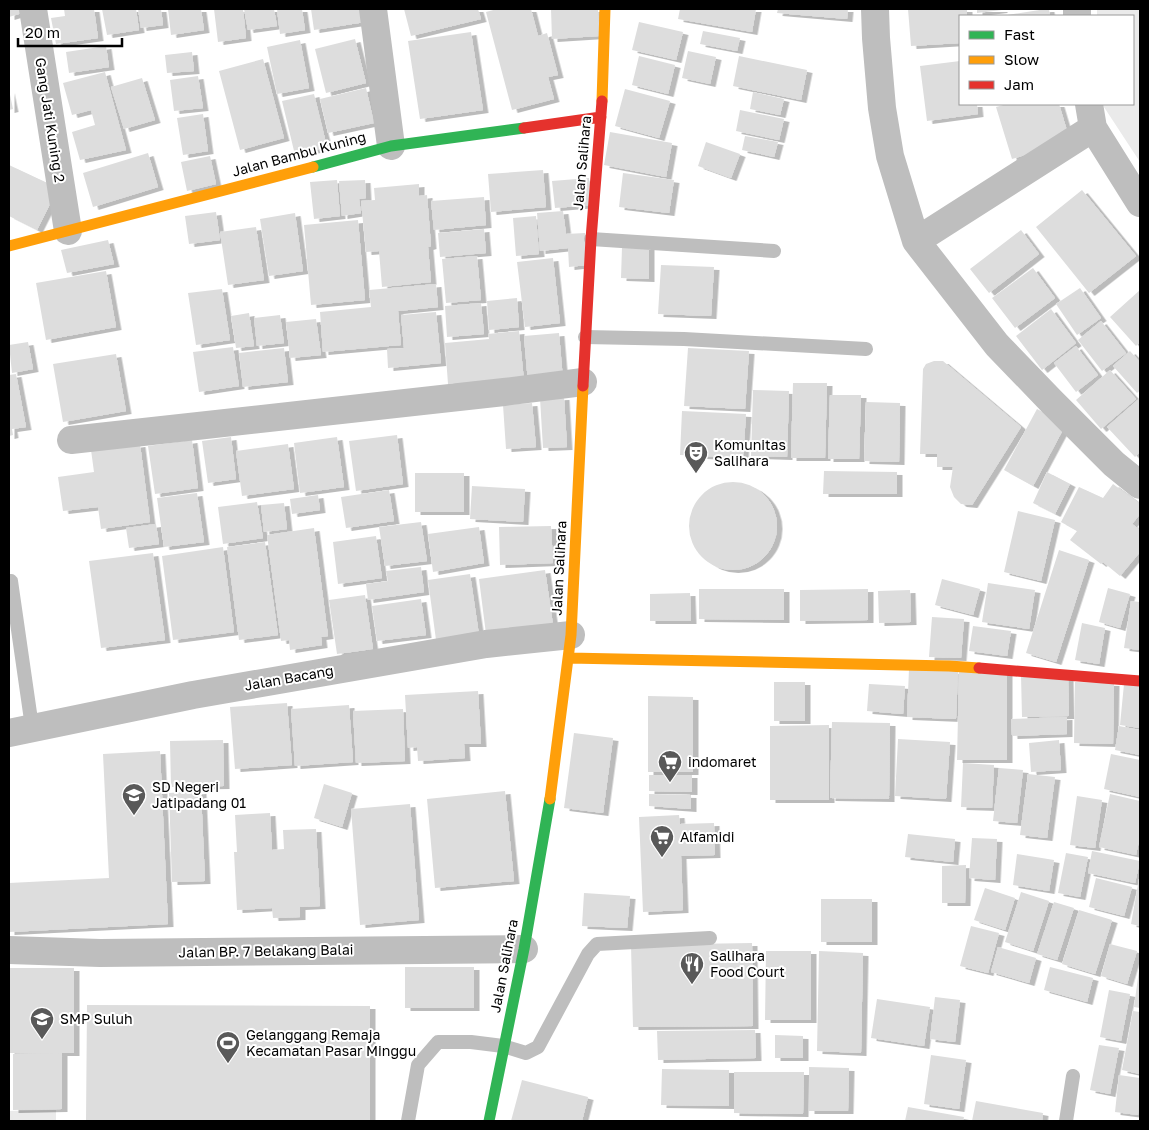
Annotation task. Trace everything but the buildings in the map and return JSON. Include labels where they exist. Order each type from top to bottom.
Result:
[{"type":"street","name":"Gang Jati Kuning 2","points":[[33,9],[68,230]]},
{"type":"street","points":[[373,9],[391,146]]},
{"type":"street","name":"Jalan Salihara","points":[[488,1121],[524,949],[554,776],[570,647],[585,336],[601,118],[605,9]]},
{"type":"street","points":[[875,9],[881,99],[889,146],[916,241],[997,345],[1114,464],[1140,485]]},
{"type":"street","points":[[916,241],[1091,116],[1140,203]]},
{"type":"street","name":"Jalan Bambu Kuning","points":[[9,246],[391,146],[601,118]]},
{"type":"street","points":[[71,440],[583,382]]},
{"type":"street","name":"Jalan Bacang","points":[[20,730],[193,695],[476,646],[570,647]]},
{"type":"street","points":[[570,647],[949,666],[1140,681]]},
{"type":"street","name":"Jalan BP. 7 Belakang Balai","points":[[9,950],[100,953],[524,949]]},
{"type":"lane","points":[[591,239],[774,251]]},
{"type":"lane","points":[[585,336],[866,349]]},
{"type":"lane","points":[[11,581],[20,730]]},
{"type":"lane","points":[[408,1121],[418,1065],[438,1042],[471,1042],[503,1046],[526,1053],[538,1047],[588,954],[597,944],[710,938]]},
{"type":"lane","points":[[1066,1121],[1073,1076]]},
{"type":"shaded area","points":[[1097,9],[1140,9],[1140,162],[1103,105],[1134,105],[1134,15],[1097,15]]},
{"type":"shaded area","points":[[56,1110],[56,1121],[9,1121],[9,1111]]},
{"type":"traffic: fast","points":[[313,167],[391,146],[524,128]]},
{"type":"traffic: fast","points":[[489,1121],[524,949],[550,799]]},
{"type":"traffic: slow","points":[[602,101],[605,9]]},
{"type":"traffic: slow","points":[[9,246],[313,167]]},
{"type":"traffic: slow","points":[[550,799],[571,635],[583,386]]},
{"type":"traffic: slow","points":[[569,658],[979,668]]},
{"type":"traffic: jam","points":[[583,386],[591,239],[602,101]]},
{"type":"traffic: jam","points":[[524,128],[601,117]]},
{"type":"traffic: jam","points":[[979,668],[1140,681]]},
{"type":"place","name":"Komunitas Salihara","points":[[696,474]]},
{"type":"place","name":"indomaret","points":[[670,783]]},
{"type":"place","name":"SD Negeri Jatipadang 01","points":[[134,816]]},
{"type":"place","name":"Alfamidi","points":[[662,858]]},
{"type":"place","name":"Salihara Food Court","points":[[692,985]]},
{"type":"place","name":"SMP Suluh","points":[[42,1040]]},
{"type":"place","name":"Gelanggang Remaja Kecamatan Pasar Minggu","points":[[228,1064]]}]
